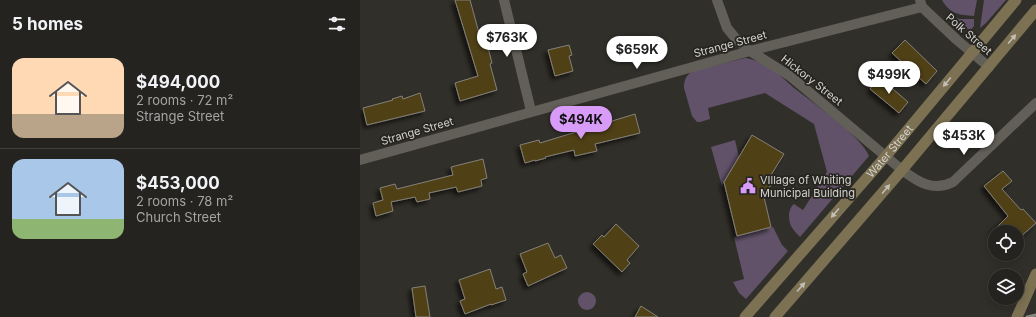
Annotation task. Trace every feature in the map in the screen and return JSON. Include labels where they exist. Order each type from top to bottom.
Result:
[{"type":"main road","name":"Water Street","points":[[745,317],[886,156],[1016,0]]},
{"type":"main road","name":"Water Street","points":[[776,317],[1036,10]]},
{"type":"main road","points":[[1017,317],[1036,274]]},
{"type":"street","points":[[504,0],[531,111]]},
{"type":"street","name":"Hickory Street","points":[[717,0],[727,28],[737,40],[750,51],[790,76],[902,170],[913,178],[929,186],[938,187],[953,182],[1036,103]]},
{"type":"street","name":"Strange Street","points":[[360,160],[531,111],[921,4]]},
{"type":"street","name":"Polk Street","points":[[921,4],[972,53],[989,67]]},
{"type":"shaded area","points":[[942,0],[977,0],[974,16],[955,13],[945,5]]},
{"type":"shaded area","points":[[984,0],[1006,0],[980,28]]},
{"type":"shaded area","points":[[951,17],[960,19],[974,19],[974,26],[971,30],[963,28]]},
{"type":"shaded area","points":[[745,58],[762,63],[775,71],[857,139],[865,148],[869,156],[800,237],[791,226],[789,216],[790,209],[794,204],[803,210],[827,172],[814,124],[765,93],[708,108],[710,119],[697,122],[692,116],[684,88],[687,76],[693,71]]},
{"type":"shaded area","points":[[735,140],[739,157],[722,186],[711,147]]},
{"type":"shaded area","points":[[773,227],[782,245],[788,251],[746,299],[739,293],[733,282],[744,279],[734,237]]},
{"type":"shaded area","points":[[587,292],[593,295],[596,301],[593,307],[587,310],[581,307],[578,301],[581,295]]},
{"type":"building","points":[[455,0],[470,0],[479,33],[484,32],[497,90],[460,101],[455,83],[478,76]]},
{"type":"building","points":[[905,40],[937,71],[926,84],[892,53]]},
{"type":"building","points":[[569,45],[572,55],[569,56],[573,71],[555,76],[548,50]]},
{"type":"building","points":[[879,77],[908,102],[899,113],[870,89]]},
{"type":"building","points":[[420,93],[425,111],[367,125],[363,108],[402,96],[403,99]]},
{"type":"building","points":[[635,114],[640,133],[595,144],[597,151],[575,156],[574,150],[525,163],[520,145],[539,140],[540,143]]},
{"type":"building","name":"VIllage of Whiting Municipal Building","points":[[752,135],[784,154],[771,175],[775,178],[764,197],[771,227],[737,236],[724,182]]},
{"type":"building","points":[[483,159],[487,178],[481,180],[482,186],[458,192],[456,187],[429,193],[430,199],[417,202],[415,197],[391,202],[393,211],[376,216],[373,203],[383,200],[380,188],[395,184],[397,189],[453,175],[451,167]]},
{"type":"building","points":[[1003,171],[1012,181],[1002,189],[1021,210],[1023,209],[1036,223],[1024,234],[1024,225],[999,225],[1008,216],[984,186]]},
{"type":"building","points":[[616,224],[639,246],[627,260],[630,263],[622,272],[593,244],[602,235],[604,237]]},
{"type":"building","points":[[548,243],[555,258],[561,255],[567,268],[528,286],[523,274],[527,272],[520,254]]},
{"type":"building","points":[[490,269],[496,289],[502,287],[506,300],[465,314],[460,301],[465,299],[459,280]]},
{"type":"building","points":[[425,286],[430,317],[416,317],[412,288]]},
{"type":"building","points":[[641,306],[658,317],[635,317]]},
{"type":"railway","points":[[1027,317],[1036,315]]},
{"type":"place","name":"VIllage of Whiting Municipal Building","points":[[748,186]]}]
